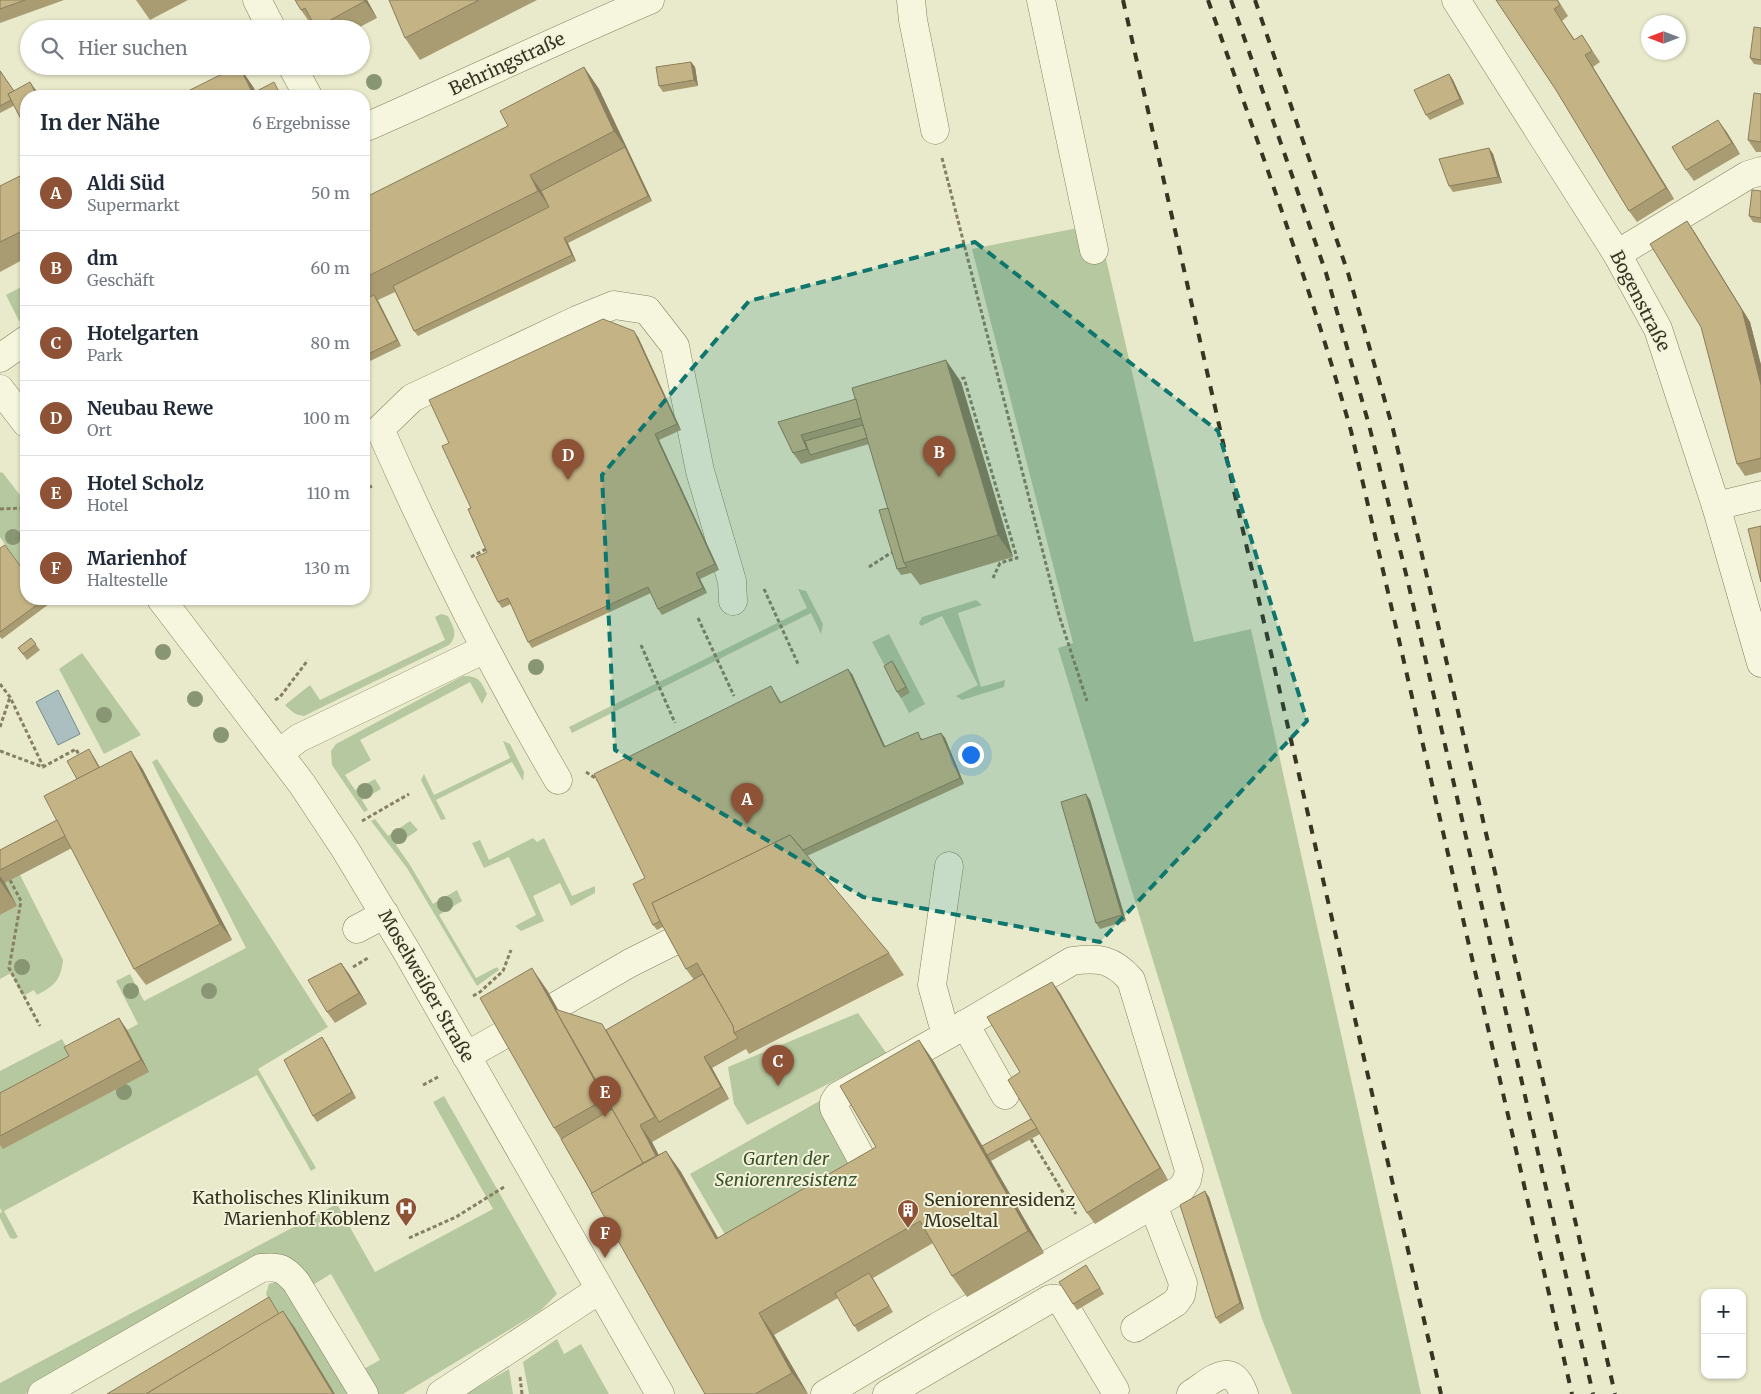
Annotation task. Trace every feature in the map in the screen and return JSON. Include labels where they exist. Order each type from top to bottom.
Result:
[{"type":"street","points":[[257,0],[267,20]]},
{"type":"street","name":"Behringstraße","points":[[370,125],[650,0]]},
{"type":"street","points":[[911,0],[913,20],[935,130]]},
{"type":"street","points":[[1040,0],[1094,250]]},
{"type":"street","name":"Bogenstraße","points":[[1456,0],[1617,254],[1661,337],[1716,506],[1761,663]]},
{"type":"street","points":[[297,75],[305,90]]},
{"type":"street","points":[[1617,254],[1748,175],[1761,172]]},
{"type":"street","points":[[558,780],[515,707],[485,649],[380,429],[412,398],[578,320],[614,304],[647,310],[675,346],[700,471],[732,581],[733,601]]},
{"type":"street","points":[[0,358],[20,344]]},
{"type":"street","points":[[0,389],[20,415]]},
{"type":"street","points":[[0,424],[20,434]]},
{"type":"street","points":[[1716,506],[1761,495]]},
{"type":"street","name":"Moselweißer Straße","points":[[166,605],[279,753],[325,818],[385,914],[660,1394]]},
{"type":"street","points":[[279,753],[299,738],[485,649]]},
{"type":"street","points":[[948,866],[932,985],[942,1021],[957,1029],[1005,1095]]},
{"type":"street","points":[[357,929],[385,914]]},
{"type":"street","points":[[556,1006],[630,962],[674,941]]},
{"type":"street","points":[[825,1394],[937,1327],[1181,1190],[1187,1180],[1189,1170],[1131,980],[1113,964],[1100,959],[1087,958],[1072,961],[838,1096],[834,1102],[834,1108],[866,1167]]},
{"type":"street","points":[[466,1056],[503,1035]]},
{"type":"street","points":[[1135,1328],[1174,1304],[1181,1295],[1184,1283],[1153,1205]]},
{"type":"street","points":[[42,1394],[260,1268],[274,1267],[286,1270],[296,1282],[364,1394]]},
{"type":"street","points":[[441,1394],[599,1290]]},
{"type":"street","points":[[887,1394],[1050,1300],[1057,1299],[1062,1302],[1115,1390]]},
{"type":"street","points":[[1191,1394],[1218,1377],[1227,1374],[1234,1377],[1240,1383],[1244,1394]]},
{"type":"path","points":[[935,130],[1059,615],[1087,701]]},
{"type":"path","points":[[948,382],[964,378],[1017,558],[1000,563],[993,578]]},
{"type":"path","points":[[0,509],[20,508]]},
{"type":"path","points":[[869,567],[889,554],[902,549]]},
{"type":"path","points":[[763,587],[799,666]]},
{"type":"path","points":[[698,618],[734,696]]},
{"type":"path","points":[[640,646],[675,724]]},
{"type":"path","points":[[280,697],[308,660]]},
{"type":"path","points":[[0,684],[10,697],[44,766]]},
{"type":"path","points":[[0,727],[10,697]]},
{"type":"path","points":[[0,751],[44,766],[76,749],[82,761]]},
{"type":"path","points":[[362,821],[409,794]]},
{"type":"path","points":[[10,880],[21,901],[9,968],[40,1026]]},
{"type":"path","points":[[473,996],[503,971],[511,950]]},
{"type":"path","points":[[353,967],[372,956]]},
{"type":"path","points":[[423,1085],[440,1076]]},
{"type":"path","points":[[1031,1139],[1091,1241]]},
{"type":"path","points":[[409,1238],[456,1217],[504,1188]]},
{"type":"highlighted area","points":[[975,242],[1218,431],[1307,721],[1100,942],[863,897],[615,750],[602,475],[749,301]]},
{"type":"green space","points":[[1098,224],[1194,642],[1251,629],[1421,1394],[1292,1394],[1262,1319],[1058,648],[1073,643],[972,249]]},
{"type":"green space","points":[[20,288],[19,321],[6,295]]},
{"type":"green space","points":[[0,472],[3,473],[20,495],[20,565],[0,537]]},
{"type":"green space","points":[[798,589],[806,591],[823,624],[821,634],[811,613],[572,733],[569,727],[807,608]]},
{"type":"green space","points":[[976,600],[982,605],[958,613],[981,687],[1005,680],[1004,687],[962,700],[956,696],[978,685],[942,616],[921,626],[919,623],[922,617]]},
{"type":"green space","points":[[441,614],[448,616],[454,631],[454,638],[449,645],[304,716],[298,715],[285,705],[310,685],[320,700],[445,640],[435,617]]},
{"type":"green space","points":[[889,634],[925,704],[909,713],[901,698],[910,693],[896,667],[888,672],[872,642]]},
{"type":"green space","points":[[82,653],[141,735],[104,754],[59,669]]},
{"type":"green space","points":[[463,676],[479,680],[487,694],[482,704],[470,682],[360,740],[371,760],[345,775],[355,790],[375,779],[381,789],[362,800],[368,810],[364,812],[332,765],[331,751],[336,744]]},
{"type":"green space","points":[[503,741],[510,744],[524,772],[523,781],[512,762],[436,800],[446,819],[441,820],[421,780],[424,774],[434,795],[510,758]]},
{"type":"green space","points":[[157,759],[328,1027],[258,1069],[316,1168],[311,1171],[257,1075],[4,1211],[18,1237],[10,1238],[0,1218],[0,1213],[2,1212],[0,1208],[0,1144],[127,1030],[138,1024],[116,981],[130,974],[144,1001],[246,948],[152,762]]},
{"type":"green space","points":[[375,819],[388,836],[410,821],[418,830],[396,845],[433,904],[457,890],[462,901],[439,915],[476,978],[497,967],[499,970],[477,986],[407,868],[371,821]]},
{"type":"green space","points":[[533,838],[537,842],[544,838],[572,896],[595,886],[595,893],[571,906],[560,883],[533,896],[544,921],[521,931],[515,926],[536,915],[509,857],[484,868],[472,843],[480,840],[489,860]]},
{"type":"green space","points":[[20,875],[63,960],[56,982],[37,995],[34,990],[23,996],[11,973],[0,979],[0,915],[17,906],[5,883]]},
{"type":"green space","points":[[858,1013],[887,1054],[747,1125],[734,1104],[728,1067]]},
{"type":"green space","points":[[62,1039],[77,1067],[0,1108],[0,1071]]},
{"type":"green space","name":"Garten der Seniorenresistenz","points":[[839,1090],[882,1165],[734,1250],[690,1174]]},
{"type":"green space","points":[[444,1096],[557,1294],[540,1311],[403,1394],[373,1394],[360,1371],[380,1360],[331,1274],[311,1286],[256,1260],[25,1394],[0,1394],[0,1383],[337,1204],[375,1272],[493,1209],[433,1102]]},
{"type":"green space","points":[[275,1282],[283,1284],[348,1394],[335,1394],[289,1331],[273,1303],[270,1304],[266,1294],[269,1284]]},
{"type":"green space","points":[[557,1339],[564,1354],[581,1344],[609,1394],[529,1394],[523,1362]]},
{"type":"green space","points":[[509,1369],[513,1394],[466,1394]]},
{"type":"shaded area","points":[[58,690],[80,734],[58,745],[36,702]]},
{"type":"building","points":[[0,0],[25,0],[0,9]]},
{"type":"building","points":[[295,0],[365,1],[331,20],[312,20],[305,8],[301,10]]},
{"type":"building","points":[[389,0],[479,0],[405,38]]},
{"type":"building","points":[[1496,0],[1557,0],[1560,5],[1554,9],[1574,40],[1582,35],[1592,51],[1585,55],[1666,188],[1629,211],[1556,90]]},
{"type":"building","points":[[1754,27],[1761,28],[1761,60],[1750,58]]},
{"type":"building","points":[[691,62],[694,80],[659,86],[656,67]]},
{"type":"building","points":[[584,67],[614,131],[530,175],[538,191],[370,275],[370,195],[508,126],[500,111]]},
{"type":"building","points":[[0,71],[14,91],[8,94],[11,100],[0,106]]},
{"type":"building","points":[[1449,74],[1460,99],[1426,115],[1414,90]]},
{"type":"building","points":[[220,75],[244,75],[251,90],[190,90]]},
{"type":"building","points":[[30,82],[34,90],[20,90],[20,117],[8,94]]},
{"type":"building","points":[[274,82],[278,90],[259,90]]},
{"type":"building","points":[[1754,93],[1761,94],[1761,142],[1748,140]]},
{"type":"building","points":[[1718,120],[1732,143],[1686,170],[1672,147]]},
{"type":"building","points":[[625,147],[648,196],[564,238],[572,255],[414,331],[393,286],[549,207],[541,191]]},
{"type":"building","points":[[1489,148],[1498,177],[1449,186],[1439,159]]},
{"type":"building","points":[[20,176],[20,232],[0,242],[0,186]]},
{"type":"building","points":[[1752,190],[1761,191],[1761,218],[1749,216]]},
{"type":"building","points":[[1687,221],[1742,310],[1761,385],[1761,458],[1737,464],[1701,327],[1650,244]]},
{"type":"building","points":[[374,295],[397,340],[370,353],[370,297]]},
{"type":"building","points":[[603,319],[634,331],[677,424],[655,434],[715,564],[696,573],[703,588],[658,609],[648,587],[528,642],[508,598],[498,602],[476,557],[487,552],[468,509],[471,508],[442,446],[449,443],[429,400]]},
{"type":"building","points":[[946,360],[998,535],[904,563],[852,388]]},
{"type":"building","points":[[856,399],[861,418],[801,435],[807,449],[793,453],[778,422]]},
{"type":"building","points":[[863,425],[867,438],[810,455],[805,441]]},
{"type":"building","points":[[888,508],[904,563],[907,567],[897,569],[879,510]]},
{"type":"building","points":[[1761,526],[1761,582],[1748,529]]},
{"type":"building","points":[[5,545],[20,566],[20,605],[37,605],[0,632],[0,548]]},
{"type":"building","points":[[31,638],[36,644],[23,654],[18,648]]},
{"type":"building","points":[[892,661],[906,687],[897,692],[884,666]]},
{"type":"building","points":[[848,669],[884,747],[918,732],[921,740],[941,733],[960,778],[803,850],[790,835],[652,903],[660,921],[653,925],[633,884],[645,878],[594,774],[771,686],[780,703]]},
{"type":"building","points":[[89,749],[99,768],[77,779],[67,761]]},
{"type":"building","points":[[131,751],[220,924],[134,969],[44,796]]},
{"type":"building","points":[[1086,794],[1122,915],[1096,923],[1061,802]]},
{"type":"building","points":[[57,820],[65,836],[0,870],[0,850]]},
{"type":"building","points":[[790,835],[889,953],[734,1033],[733,1026],[697,963],[686,969],[652,903]]},
{"type":"building","points":[[341,963],[359,993],[327,1012],[308,980]]},
{"type":"building","points":[[532,968],[605,1099],[554,1128],[480,998]]},
{"type":"building","points":[[703,974],[738,1038],[704,1057],[721,1087],[659,1122],[606,1030]]},
{"type":"building","points":[[1052,982],[1160,1168],[1087,1213],[1008,1080],[1020,1072],[987,1017]]},
{"type":"building","points":[[555,1009],[602,1024],[655,1117],[640,1125],[656,1156],[643,1163]]},
{"type":"building","points":[[119,1018],[141,1060],[0,1136],[0,1093],[69,1056],[64,1047]]},
{"type":"building","points":[[322,1037],[352,1092],[313,1116],[284,1060]]},
{"type":"building","name":"Seniorenresidenz Moseltal","points":[[919,1040],[1028,1231],[952,1276],[920,1221],[759,1313],[792,1373],[755,1394],[705,1394],[591,1193],[666,1151],[716,1239],[876,1147],[840,1086]]},
{"type":"building","points":[[612,1109],[643,1163],[592,1193],[561,1139]]},
{"type":"building","points":[[1031,1119],[1037,1128],[987,1155],[982,1146]]},
{"type":"building","points":[[1205,1191],[1240,1303],[1216,1318],[1180,1205]]},
{"type":"building","points":[[1086,1265],[1100,1288],[1073,1304],[1059,1282]]},
{"type":"building","points":[[869,1273],[889,1306],[854,1326],[835,1293]]},
{"type":"building","points":[[269,1297],[279,1314],[146,1394],[107,1394]]},
{"type":"building","points":[[283,1311],[333,1394],[146,1394]]},
{"type":"railway","points":[[1123,0],[1441,1394]]},
{"type":"railway","points":[[1208,0],[1301,268],[1351,431],[1572,1394]]},
{"type":"railway","points":[[1231,0],[1326,273],[1369,425],[1407,578],[1593,1394]]},
{"type":"railway","points":[[1255,0],[1348,273],[1393,429],[1615,1394]]},
{"type":"place","name":"dm","points":[[939,477]]},
{"type":"place","name":"Neubau Rewe","points":[[568,480]]},
{"type":"place","name":"Aldi Süd","points":[[747,824]]},
{"type":"place","name":"Hotelgarten","points":[[778,1086]]},
{"type":"place","name":"Hotel Scholz","points":[[605,1117]]},
{"type":"place","name":"Katholisches Klinikum Marienhof Koblenz","points":[[406,1227]]},
{"type":"place","name":"Seniorenresidenz Moseltal","points":[[908,1229]]},
{"type":"place","name":"Marienhof","points":[[605,1258]]}]
